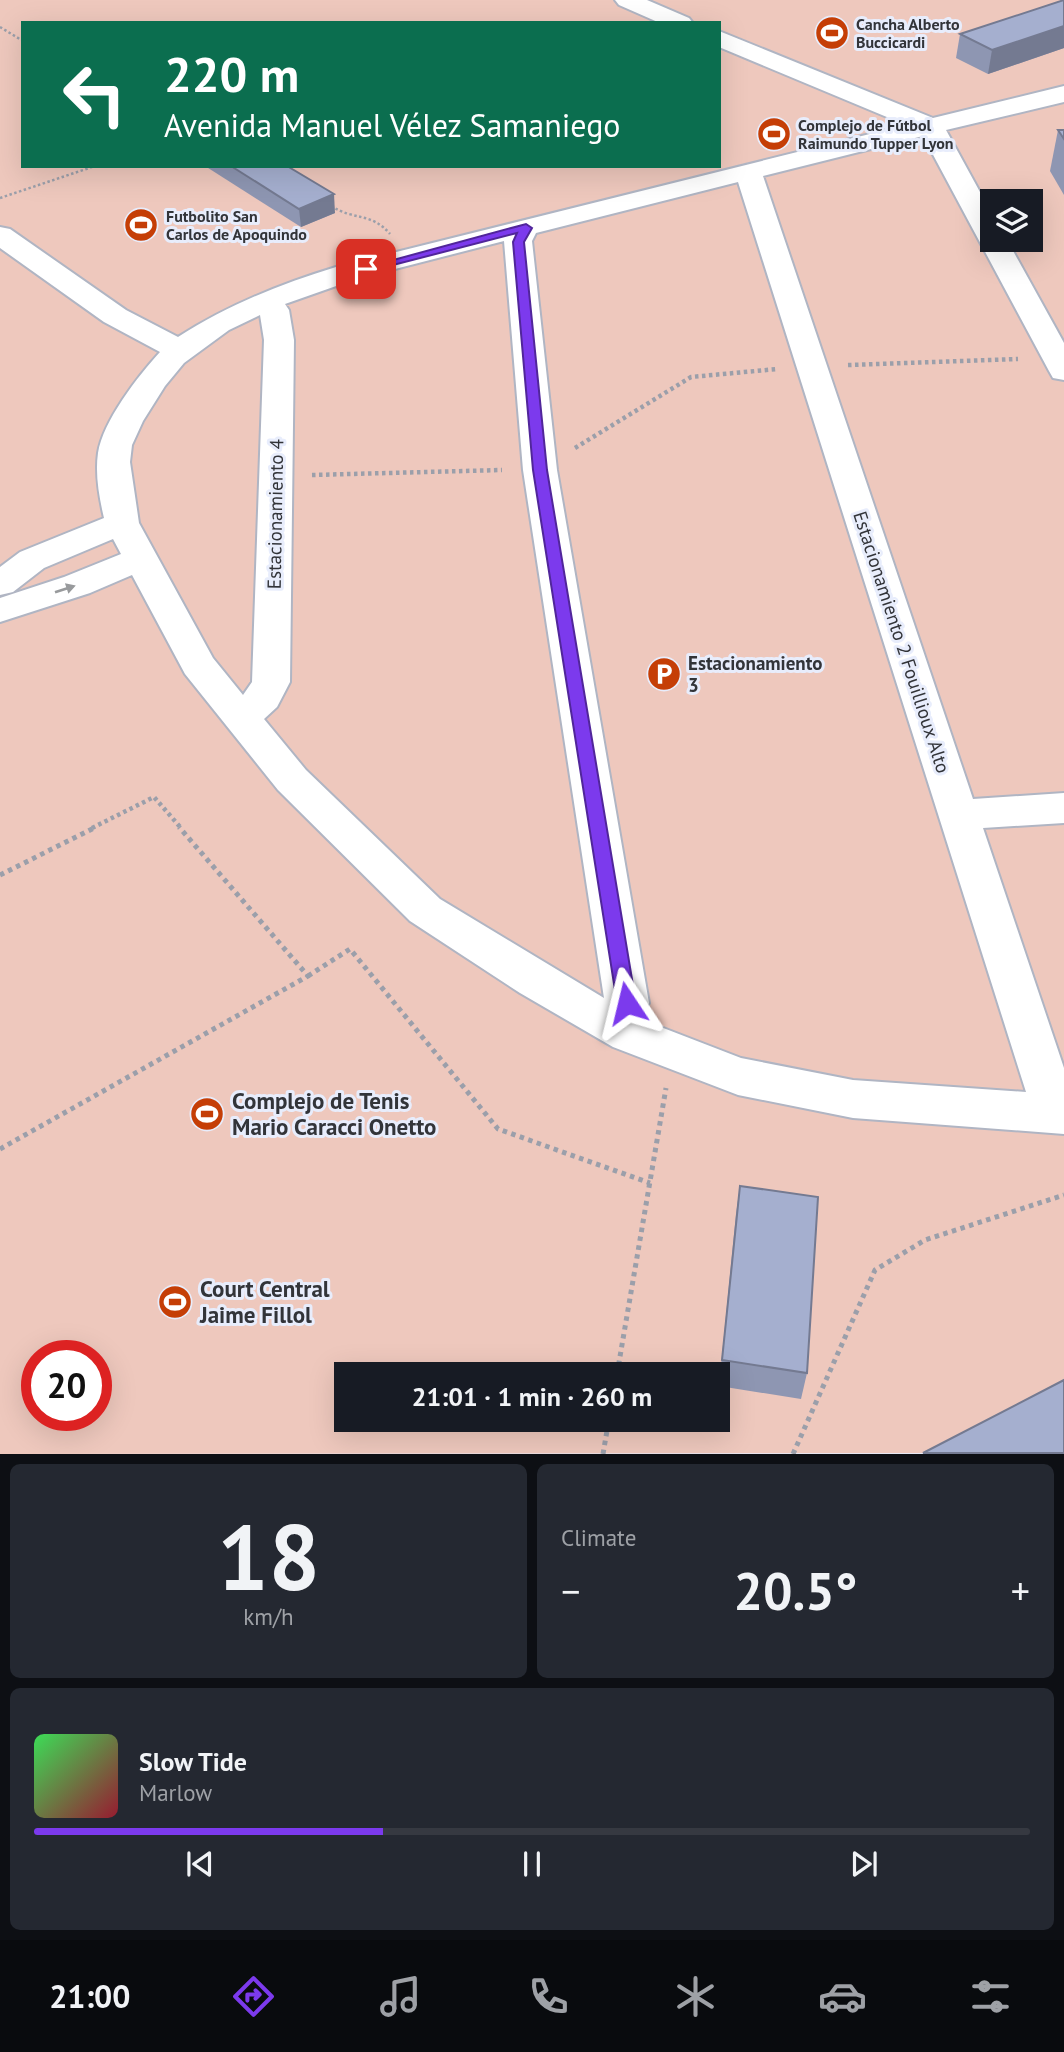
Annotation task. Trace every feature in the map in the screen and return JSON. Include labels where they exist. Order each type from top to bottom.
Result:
[{"type":"lane","points":[[627,0],[676,21]]},
{"type":"lane","points":[[721,39],[931,126],[980,215]]},
{"type":"lane","points":[[1060,1114],[853,1098],[738,1076],[629,1034],[536,981],[425,910],[292,780],[198,665],[122,523],[117,504],[115,447],[137,402],[179,351],[212,328],[267,301],[321,280],[748,170],[1064,94]]},
{"type":"lane","name":"Estacionamiento 2 Fouillioux Alto","points":[[748,170],[958,815],[1060,1114]]},
{"type":"lane","points":[[526,228],[518,242],[540,470],[627,1003],[611,1023]]},
{"type":"lane","points":[[0,235],[115,316],[179,351]]},
{"type":"lane","points":[[1000,252],[1060,364]]},
{"type":"lane","name":"Estacionamiento 4","points":[[241,718],[264,698],[271,682],[279,340],[274,310],[267,301]]},
{"type":"lane","points":[[0,584],[32,560],[122,523]]},
{"type":"lane","points":[[0,610],[77,585],[139,559]]},
{"type":"lane","points":[[958,815],[1064,808]]},
{"type":"path","points":[[0,27],[21,40]]},
{"type":"path","points":[[0,198],[89,168]]},
{"type":"path","points":[[323,200],[344,214],[379,220],[410,257]]},
{"type":"path","points":[[540,470],[691,377],[812,367],[1060,364]]},
{"type":"path","points":[[276,477],[468,470]]},
{"type":"path","points":[[0,875],[154,797],[308,976]]},
{"type":"path","points":[[0,1149],[308,976],[350,948],[498,1129],[650,1183]]},
{"type":"path","points":[[619,1362],[673,1051]]},
{"type":"path","points":[[654,1083],[666,1089]]},
{"type":"path","points":[[793,1454],[875,1270],[925,1240],[1064,1195]]},
{"type":"path","points":[[603,1454],[607,1432]]},
{"type":"shaded area","points":[[0,0],[1064,0],[1064,1453],[0,1454]]},
{"type":"building","points":[[1064,0],[1064,26],[992,50],[960,34]]},
{"type":"building","points":[[234,168],[290,168],[334,194],[299,209]]},
{"type":"building","points":[[740,1186],[818,1197],[807,1373],[722,1360]]},
{"type":"building","points":[[1064,1380],[1064,1453],[923,1453]]},
{"type":"place","name":"Cancha Alberto Buccicardi","points":[[832,33]]},
{"type":"place","name":"Complejo de Fútbol Raimundo Tupper Lyon","points":[[774,134]]},
{"type":"place","name":"Futbolito San Carlos de Apoquindo","points":[[141,225]]},
{"type":"place","name":"Estacionamiento 3","points":[[664,674]]},
{"type":"place","name":"Complejo de Tenis Mario Caracci Onetto","points":[[207,1114]]},
{"type":"place","name":"Court Central Jaime Fillol","points":[[175,1302]]},
{"type":"route","points":[[366,269],[526,228],[518,242],[540,470],[627,1003]]}]
